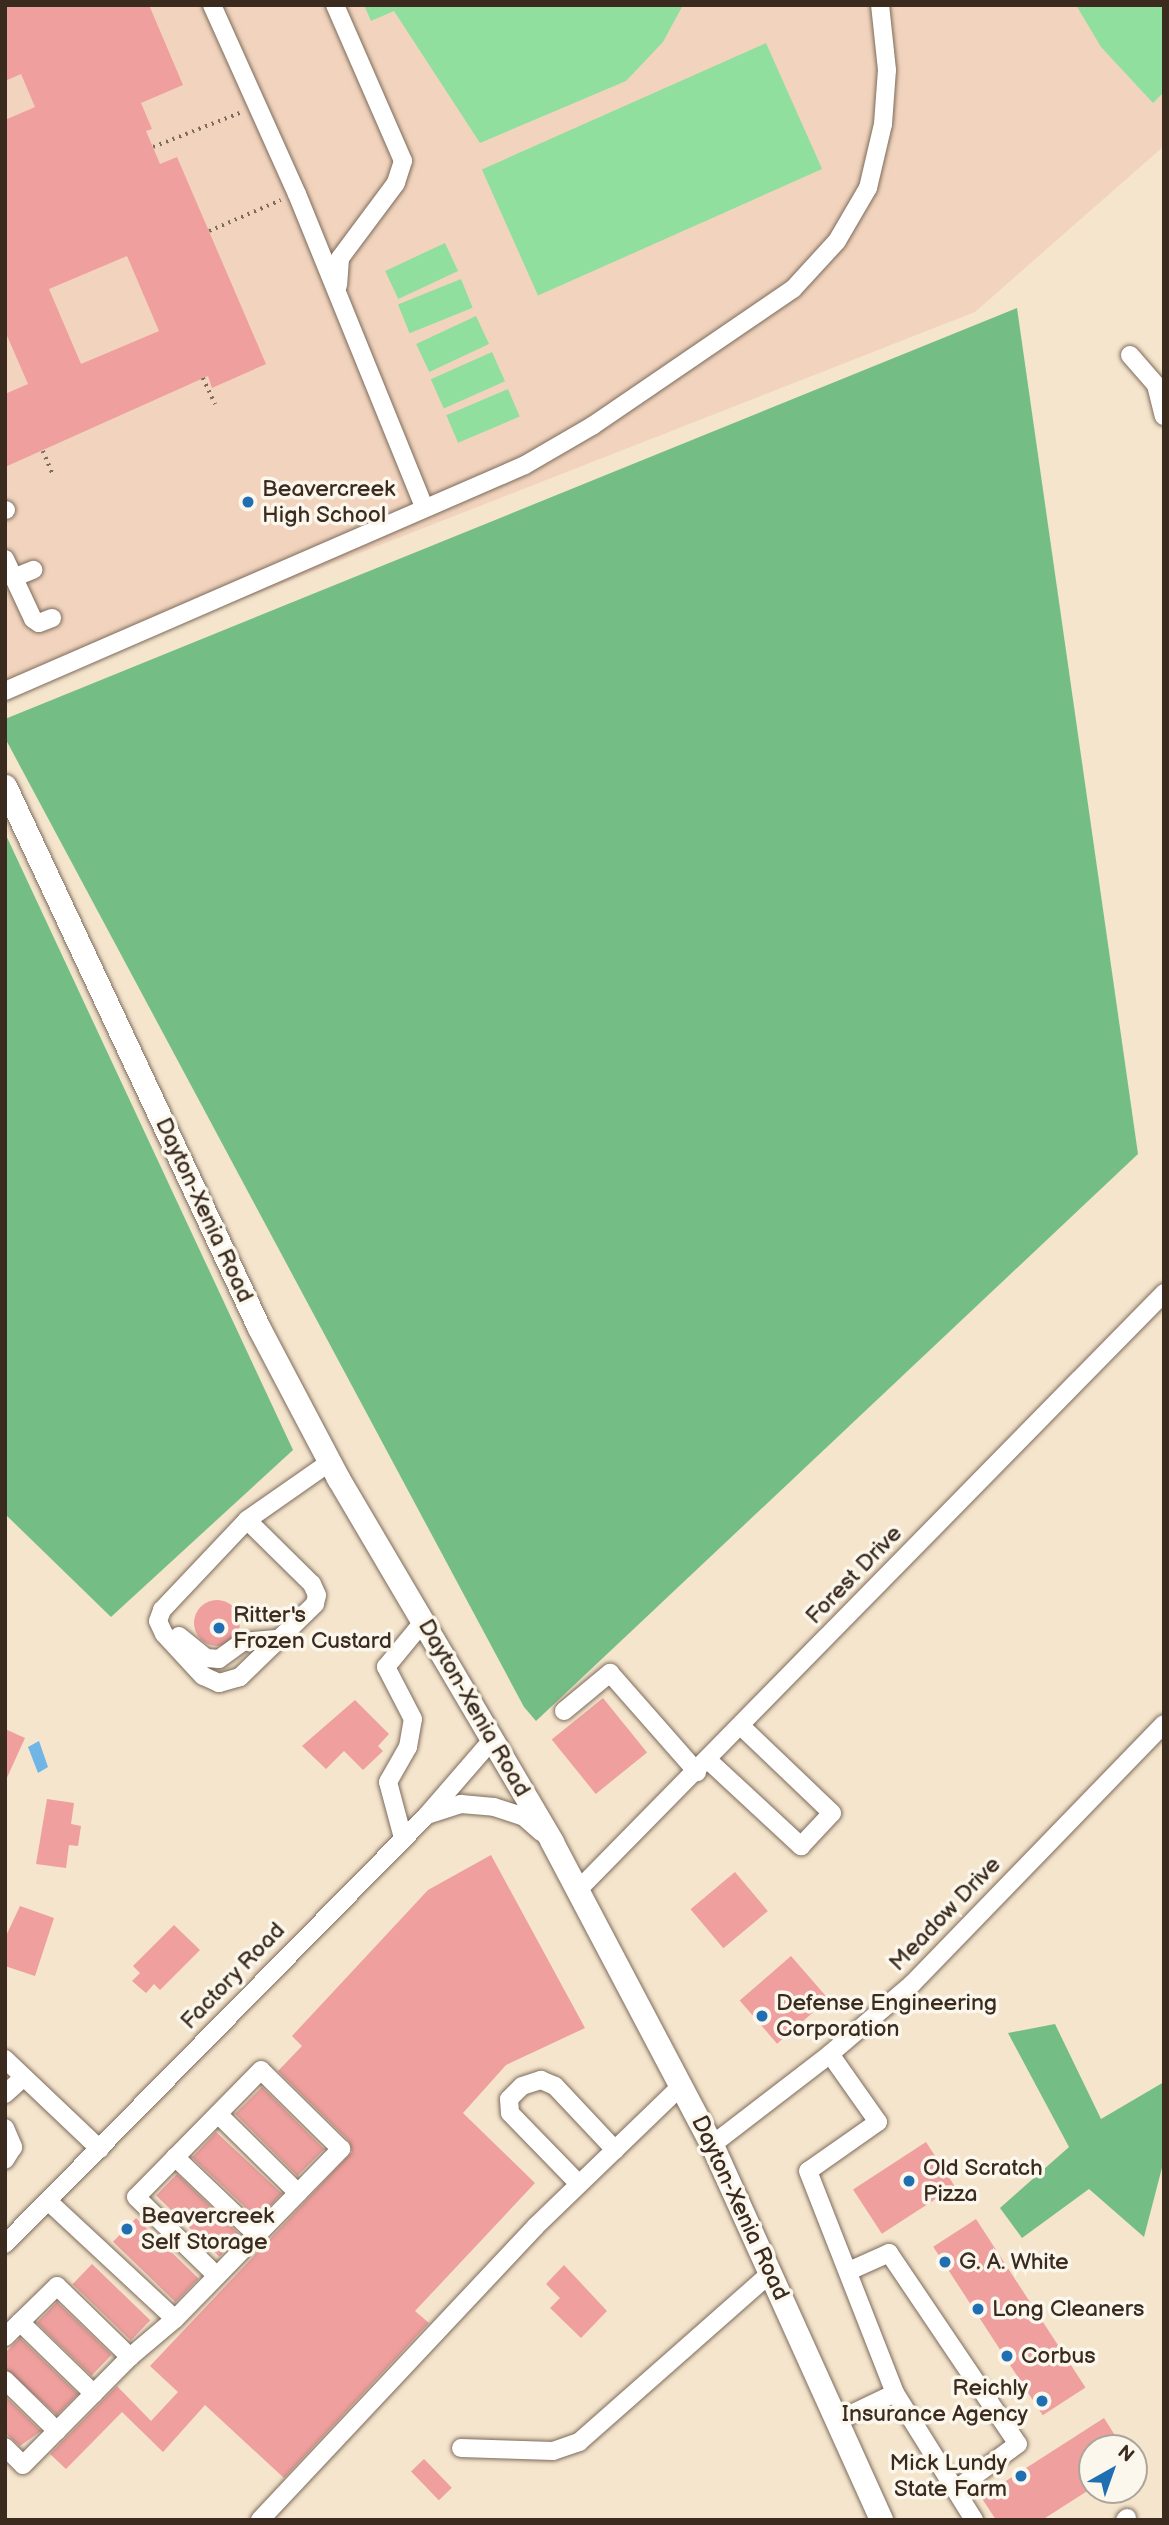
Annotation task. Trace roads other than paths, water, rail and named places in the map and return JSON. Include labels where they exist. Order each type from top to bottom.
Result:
[{"type":"main road","name":"Dayton-Xenia Road","points":[[5,786],[259,1328],[330,1462],[552,1842],[712,2145],[839,2420],[881,2520]]},
{"type":"street","points":[[212,5],[338,292],[381,424],[424,507]]},
{"type":"street","points":[[335,5],[403,161],[396,183],[340,258],[338,292]]},
{"type":"street","points":[[5,691],[526,465],[592,426],[793,289],[836,241],[868,188],[883,124],[887,70],[880,5]]},
{"type":"street","points":[[1130,355],[1156,385],[1164,416]]},
{"type":"street","points":[[5,559],[33,619],[40,623],[52,618]]},
{"type":"street","points":[[13,578],[33,570]]},
{"type":"street","name":"Forest Drive","points":[[578,1890],[1164,1293]]},
{"type":"street","points":[[247,1520],[312,1584],[317,1595],[315,1604],[240,1677],[219,1683],[204,1676],[164,1634],[158,1620],[162,1610],[247,1520],[330,1462]]},
{"type":"street","points":[[162,1610],[168,1625],[205,1658],[219,1659],[243,1642],[279,1639]]},
{"type":"street","points":[[403,1838],[388,1782],[408,1747],[413,1719],[386,1667],[423,1622]]},
{"type":"street","points":[[564,1711],[610,1673],[702,1766],[801,1846],[832,1812],[741,1726]]},
{"type":"street","name":"Meadow Drive","points":[[712,2145],[831,2054],[912,1984],[1164,1724]]},
{"type":"street","name":"Factory Road","points":[[6,2242],[428,1815],[492,1741]]},
{"type":"street","points":[[428,1815],[461,1804],[494,1807],[524,1816],[552,1842]]},
{"type":"street","points":[[831,2054],[878,2122],[808,2171],[895,2393],[974,2520]]},
{"type":"street","points":[[5,2059],[100,2149]]},
{"type":"street","points":[[5,2447],[23,2465],[130,2357],[176,2319],[341,2149],[261,2070],[136,2197],[217,2276]]},
{"type":"street","points":[[5,2094],[24,2077]]},
{"type":"street","points":[[579,2184],[510,2113],[509,2099],[522,2085],[541,2080],[555,2086],[615,2150]]},
{"type":"street","points":[[260,2520],[579,2184],[681,2086]]},
{"type":"street","points":[[218,2114],[298,2193]]},
{"type":"street","points":[[5,2127],[13,2147],[5,2160]]},
{"type":"street","points":[[175,2157],[257,2235]]},
{"type":"street","points":[[48,2200],[176,2319]]},
{"type":"street","points":[[849,2272],[889,2253],[1017,2444],[955,2490]]},
{"type":"street","points":[[461,2448],[553,2451],[579,2442],[771,2273]]},
{"type":"street","points":[[5,2337],[57,2286],[130,2357]]},
{"type":"street","points":[[20,2322],[94,2393]]},
{"type":"street","points":[[5,2379],[57,2431]]},
{"type":"street","points":[[839,2420],[895,2393]]},
{"type":"water","points":[[39,1741],[48,1767],[38,1773],[28,1747]]},
{"type":"place","name":"Beavercreek High School","points":[[248,502]]},
{"type":"place","name":"Ritter's Frozen Custard","points":[[219,1628]]},
{"type":"place","name":"Defense Engineering Corporation","points":[[762,2016]]},
{"type":"place","name":"Old Scratch Pizza","points":[[909,2181]]},
{"type":"place","name":"Beavercreek Self Storage","points":[[127,2229]]},
{"type":"place","name":"G. A. White","points":[[945,2262]]},
{"type":"place","name":"Long Cleaners","points":[[978,2309]]},
{"type":"place","name":"Corbus","points":[[1007,2356]]},
{"type":"place","name":"Reichly Insurance Agency","points":[[1042,2401]]},
{"type":"place","name":"Mick Lundy State Farm","points":[[1021,2476]]}]
